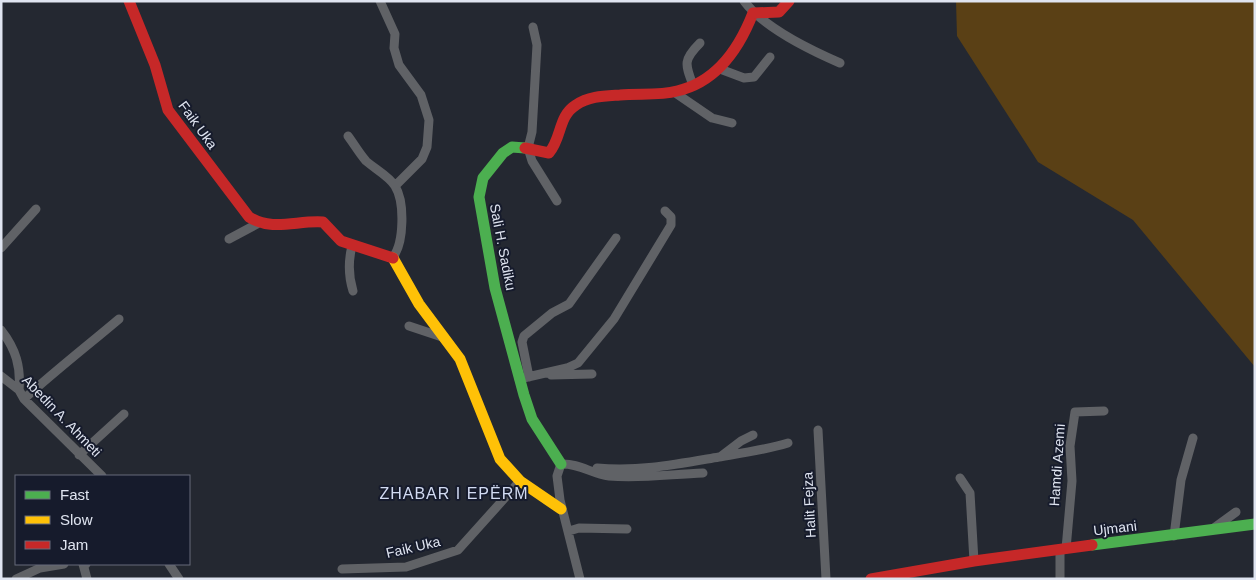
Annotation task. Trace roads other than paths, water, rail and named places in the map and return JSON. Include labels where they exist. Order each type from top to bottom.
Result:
[{"type":"street","name":"Faik Uka","points":[[129,1],[155,65],[168,110],[249,217],[257,224]]},
{"type":"street","points":[[380,1],[395,34],[394,48],[399,65],[421,95],[429,120],[427,147],[422,158],[395,186]]},
{"type":"street","points":[[744,1],[753,13],[815,52],[840,63]]},
{"type":"street","points":[[753,13],[773,15],[785,9],[789,1]]},
{"type":"street","name":"Sali H. Sadiku","points":[[561,464],[532,419],[524,378],[495,288],[479,198],[483,178],[504,152],[512,147],[520,146],[549,153],[555,148],[565,113],[580,102],[599,96],[640,92],[674,92],[693,85],[720,69],[731,58],[743,39],[753,13]]},
{"type":"street","points":[[533,27],[537,45],[532,132],[528,148],[532,161],[558,201]]},
{"type":"street","points":[[693,85],[686,65],[690,53],[700,43]]},
{"type":"street","points":[[720,69],[744,78],[754,77],[770,57]]},
{"type":"street","points":[[674,92],[712,118],[732,123]]},
{"type":"street","points":[[348,136],[366,161],[395,186],[399,199],[402,234],[399,250],[394,257]]},
{"type":"street","points":[[1,248],[36,209]]},
{"type":"street","points":[[524,378],[578,363],[614,319],[671,225],[671,217],[665,211]]},
{"type":"street","points":[[229,239],[257,224],[268,227],[302,221],[323,222],[341,241],[352,246],[394,257]]},
{"type":"street","name":"Sali H. Sadiku","points":[[524,378],[522,342],[524,336],[552,313],[569,304],[616,238]]},
{"type":"street","points":[[352,246],[348,262],[349,277],[353,291]]},
{"type":"street","points":[[394,257],[403,278],[460,359],[495,450],[520,481],[562,509]]},
{"type":"street","points":[[24,399],[50,374],[69,362],[119,318]]},
{"type":"street","points":[[410,326],[445,338]]},
{"type":"street","points":[[1,330],[9,340],[18,361],[19,390]]},
{"type":"street","points":[[546,373],[554,376],[592,374]]},
{"type":"street","name":"Abedin A. Ahmeti","points":[[1,376],[19,390],[24,399],[101,475]]},
{"type":"street","name":"Hamdi Azemi","points":[[1063,549],[1072,481],[1070,446],[1076,412],[1104,411]]},
{"type":"street","points":[[79,454],[124,414]]},
{"type":"street","name":"Halit Fejza","points":[[818,430],[826,579]]},
{"type":"street","points":[[720,457],[740,441],[753,435]]},
{"type":"street","points":[[1174,536],[1181,480],[1193,438]]},
{"type":"street","points":[[580,579],[562,509],[557,476],[561,464],[627,470],[678,465],[756,452],[788,443]]},
{"type":"street","points":[[584,467],[593,473],[622,477],[703,473]]},
{"type":"street","points":[[960,478],[970,493],[974,561]]},
{"type":"street","name":"Faik Uka","points":[[342,569],[406,567],[458,550],[520,481]]},
{"type":"street","points":[[1214,530],[1217,524],[1236,512]]},
{"type":"street","name":"Ujmani","points":[[871,579],[974,561],[1255,524]]},
{"type":"street","points":[[569,531],[579,528],[627,529]]},
{"type":"street","points":[[1060,579],[1063,549]]},
{"type":"street","points":[[16,579],[40,568],[58,565]]},
{"type":"street","points":[[85,565],[87,579]]},
{"type":"street","points":[[170,565],[179,579]]},
{"type":"district","name":"ZHABAR I EPËRM","points":[[454,493]]}]
